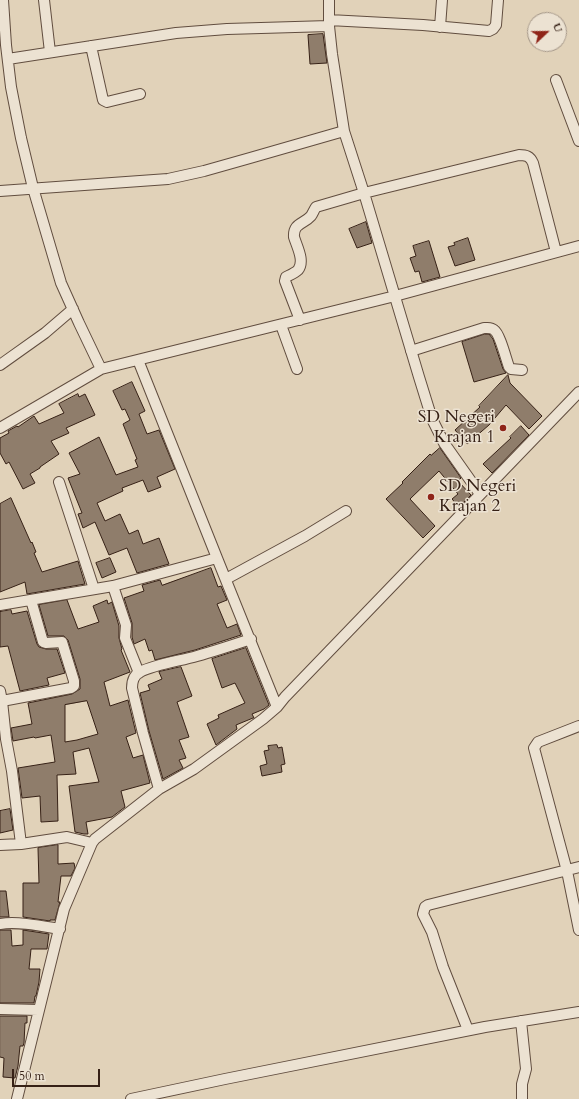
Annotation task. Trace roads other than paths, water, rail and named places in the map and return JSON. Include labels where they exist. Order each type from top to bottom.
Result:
[{"type":"street","points":[[3,0],[8,59],[5,74],[11,87],[33,188],[61,283],[101,369]]},
{"type":"street","points":[[44,0],[50,52]]},
{"type":"street","points":[[329,0],[329,23],[338,96],[344,130],[411,351],[432,419],[444,443],[480,494]]},
{"type":"street","points":[[440,27],[442,0]]},
{"type":"street","points":[[8,59],[176,34],[227,29],[329,23],[440,27],[489,31],[495,27],[497,21],[498,0]]},
{"type":"street","points":[[91,46],[102,100],[107,102],[140,94]]},
{"type":"street","points":[[556,80],[579,141]]},
{"type":"street","points":[[0,191],[168,179],[204,171],[344,130]]},
{"type":"street","points":[[300,320],[285,281],[286,277],[298,269],[300,263],[301,258],[294,234],[296,227],[311,216],[316,207],[364,192],[519,155],[528,156],[533,163],[556,252]]},
{"type":"street","points":[[0,428],[101,369],[395,296],[579,246]]},
{"type":"street","points":[[0,365],[45,333],[73,309]]},
{"type":"street","points":[[281,325],[297,369]]},
{"type":"street","points":[[411,351],[484,328],[491,328],[495,330],[498,335],[509,367],[511,369],[522,370]]},
{"type":"street","points":[[138,360],[277,707]]},
{"type":"street","points":[[17,1099],[64,909],[92,843],[99,835],[159,789],[194,769],[264,719],[277,707],[579,392]]},
{"type":"street","points":[[59,482],[94,589]]},
{"type":"street","points":[[226,580],[305,536],[346,511]]},
{"type":"street","points":[[0,605],[113,586],[217,558]]},
{"type":"street","points":[[113,586],[126,625],[126,638],[139,673]]},
{"type":"street","points":[[1,702],[71,688],[74,686],[63,644],[59,642],[43,642],[31,600]]},
{"type":"street","points":[[159,789],[132,688],[134,679],[139,673],[153,667],[199,656],[251,639]]},
{"type":"street","points":[[0,691],[22,844]]},
{"type":"street","points":[[579,726],[538,742],[534,748],[566,871],[579,930]]},
{"type":"street","points":[[0,845],[22,844],[67,837],[92,843]]},
{"type":"street","points":[[468,1030],[443,967],[432,932],[423,914],[425,906],[579,868]]},
{"type":"street","points":[[0,924],[5,923],[60,928]]},
{"type":"street","points":[[0,1009],[38,1010]]},
{"type":"street","points":[[131,1099],[468,1030],[579,1012]]},
{"type":"street","points":[[521,1021],[526,1069],[522,1084],[522,1099]]},
{"type":"place","name":"SD Negeri Krajan 1","points":[[503,428]]},
{"type":"place","name":"SD Negeri Krajan 2","points":[[431,497]]}]
